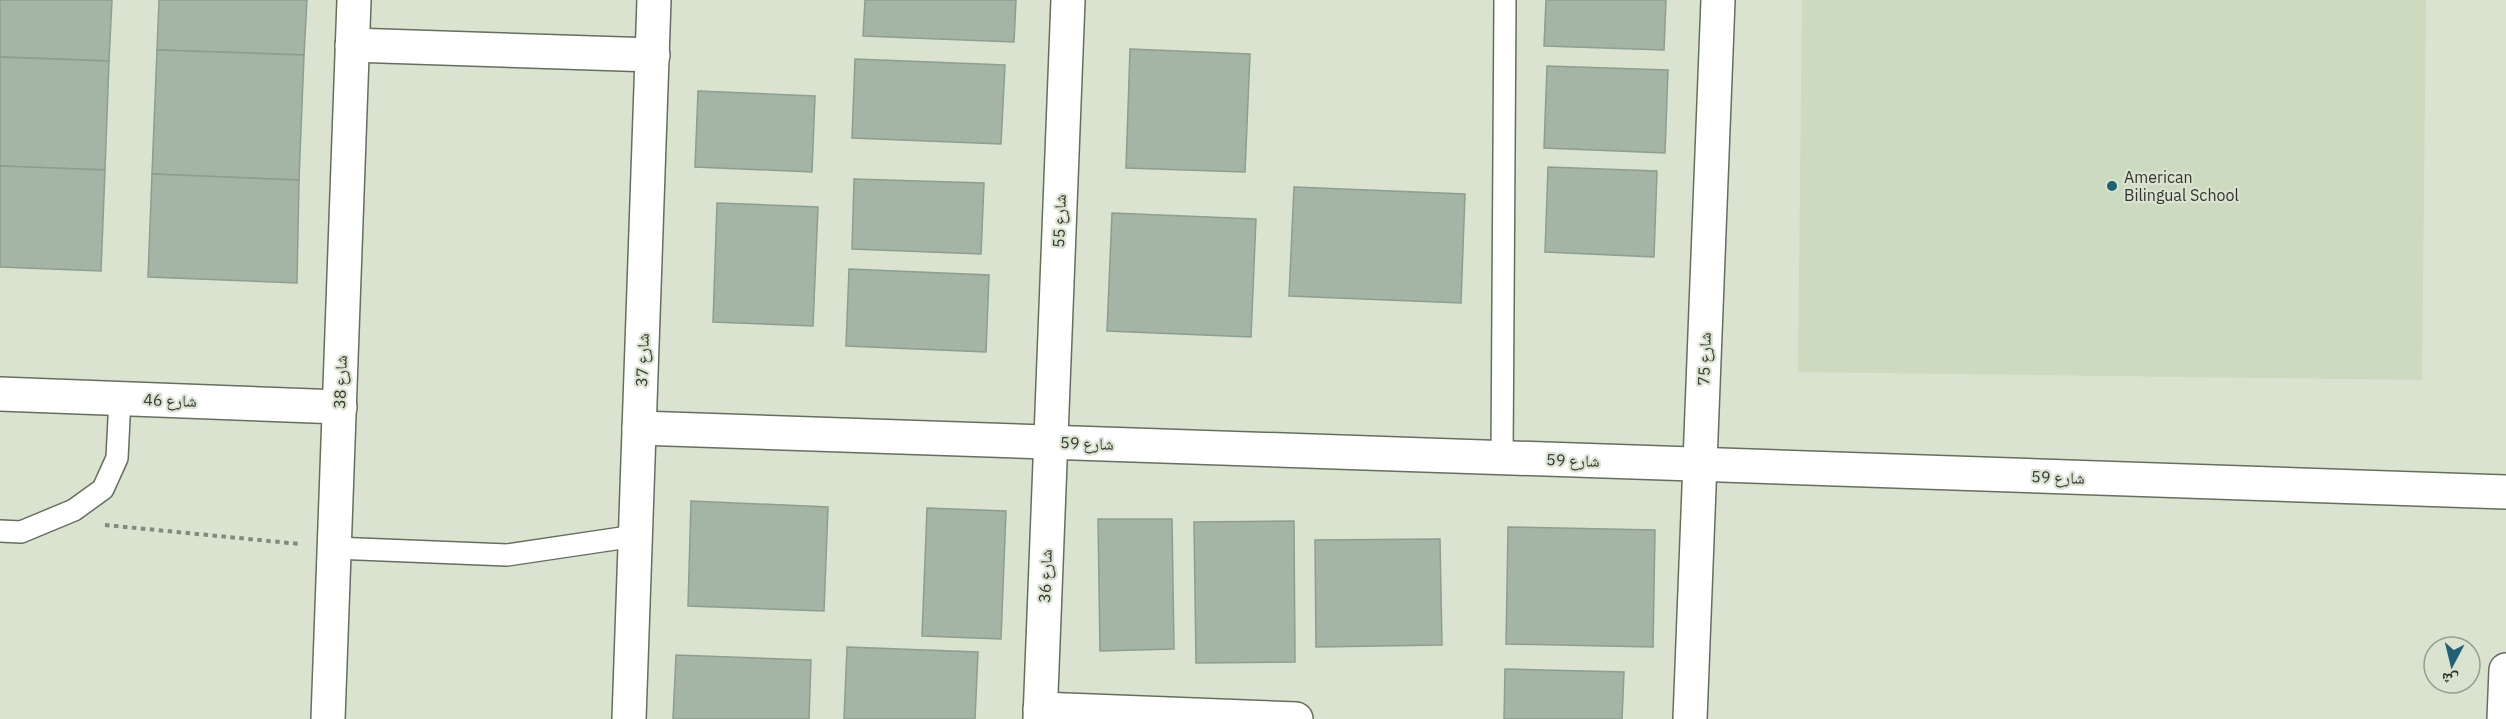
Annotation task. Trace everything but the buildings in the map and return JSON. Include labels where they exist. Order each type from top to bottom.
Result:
[{"type":"street","name":"شارع 38","points":[[328,719],[354,0]]},
{"type":"street","name":"شارع 37","points":[[629,719],[654,0]]},
{"type":"street","name":"شارع 55","points":[[1050,442],[1068,0]]},
{"type":"street","name":"شارع 75","points":[[1690,719],[1718,0]]},
{"type":"street","points":[[352,45],[653,55]]},
{"type":"street","name":"شارع 46","points":[[0,394],[340,407]]},
{"type":"street","name":"شارع 59","points":[[639,428],[2506,492]]},
{"type":"street","name":"شارع 36","points":[[1050,442],[1040,714],[1296,719]]},
{"type":"street","points":[[2504,719],[2506,670]]},
{"type":"lane","points":[[1502,458],[1505,0]]},
{"type":"lane","points":[[0,531],[21,532],[74,510],[104,489],[117,458],[120,399]]},
{"type":"lane","points":[[334,548],[507,555],[635,536]]},
{"type":"path","points":[[74,510],[100,524],[334,548]]},
{"type":"shaded area","name":"American Bilingual School","points":[[1802,0],[2426,0],[2422,380],[1798,372]]},
{"type":"place","name":"American Bilingual School","points":[[2112,186]]}]
